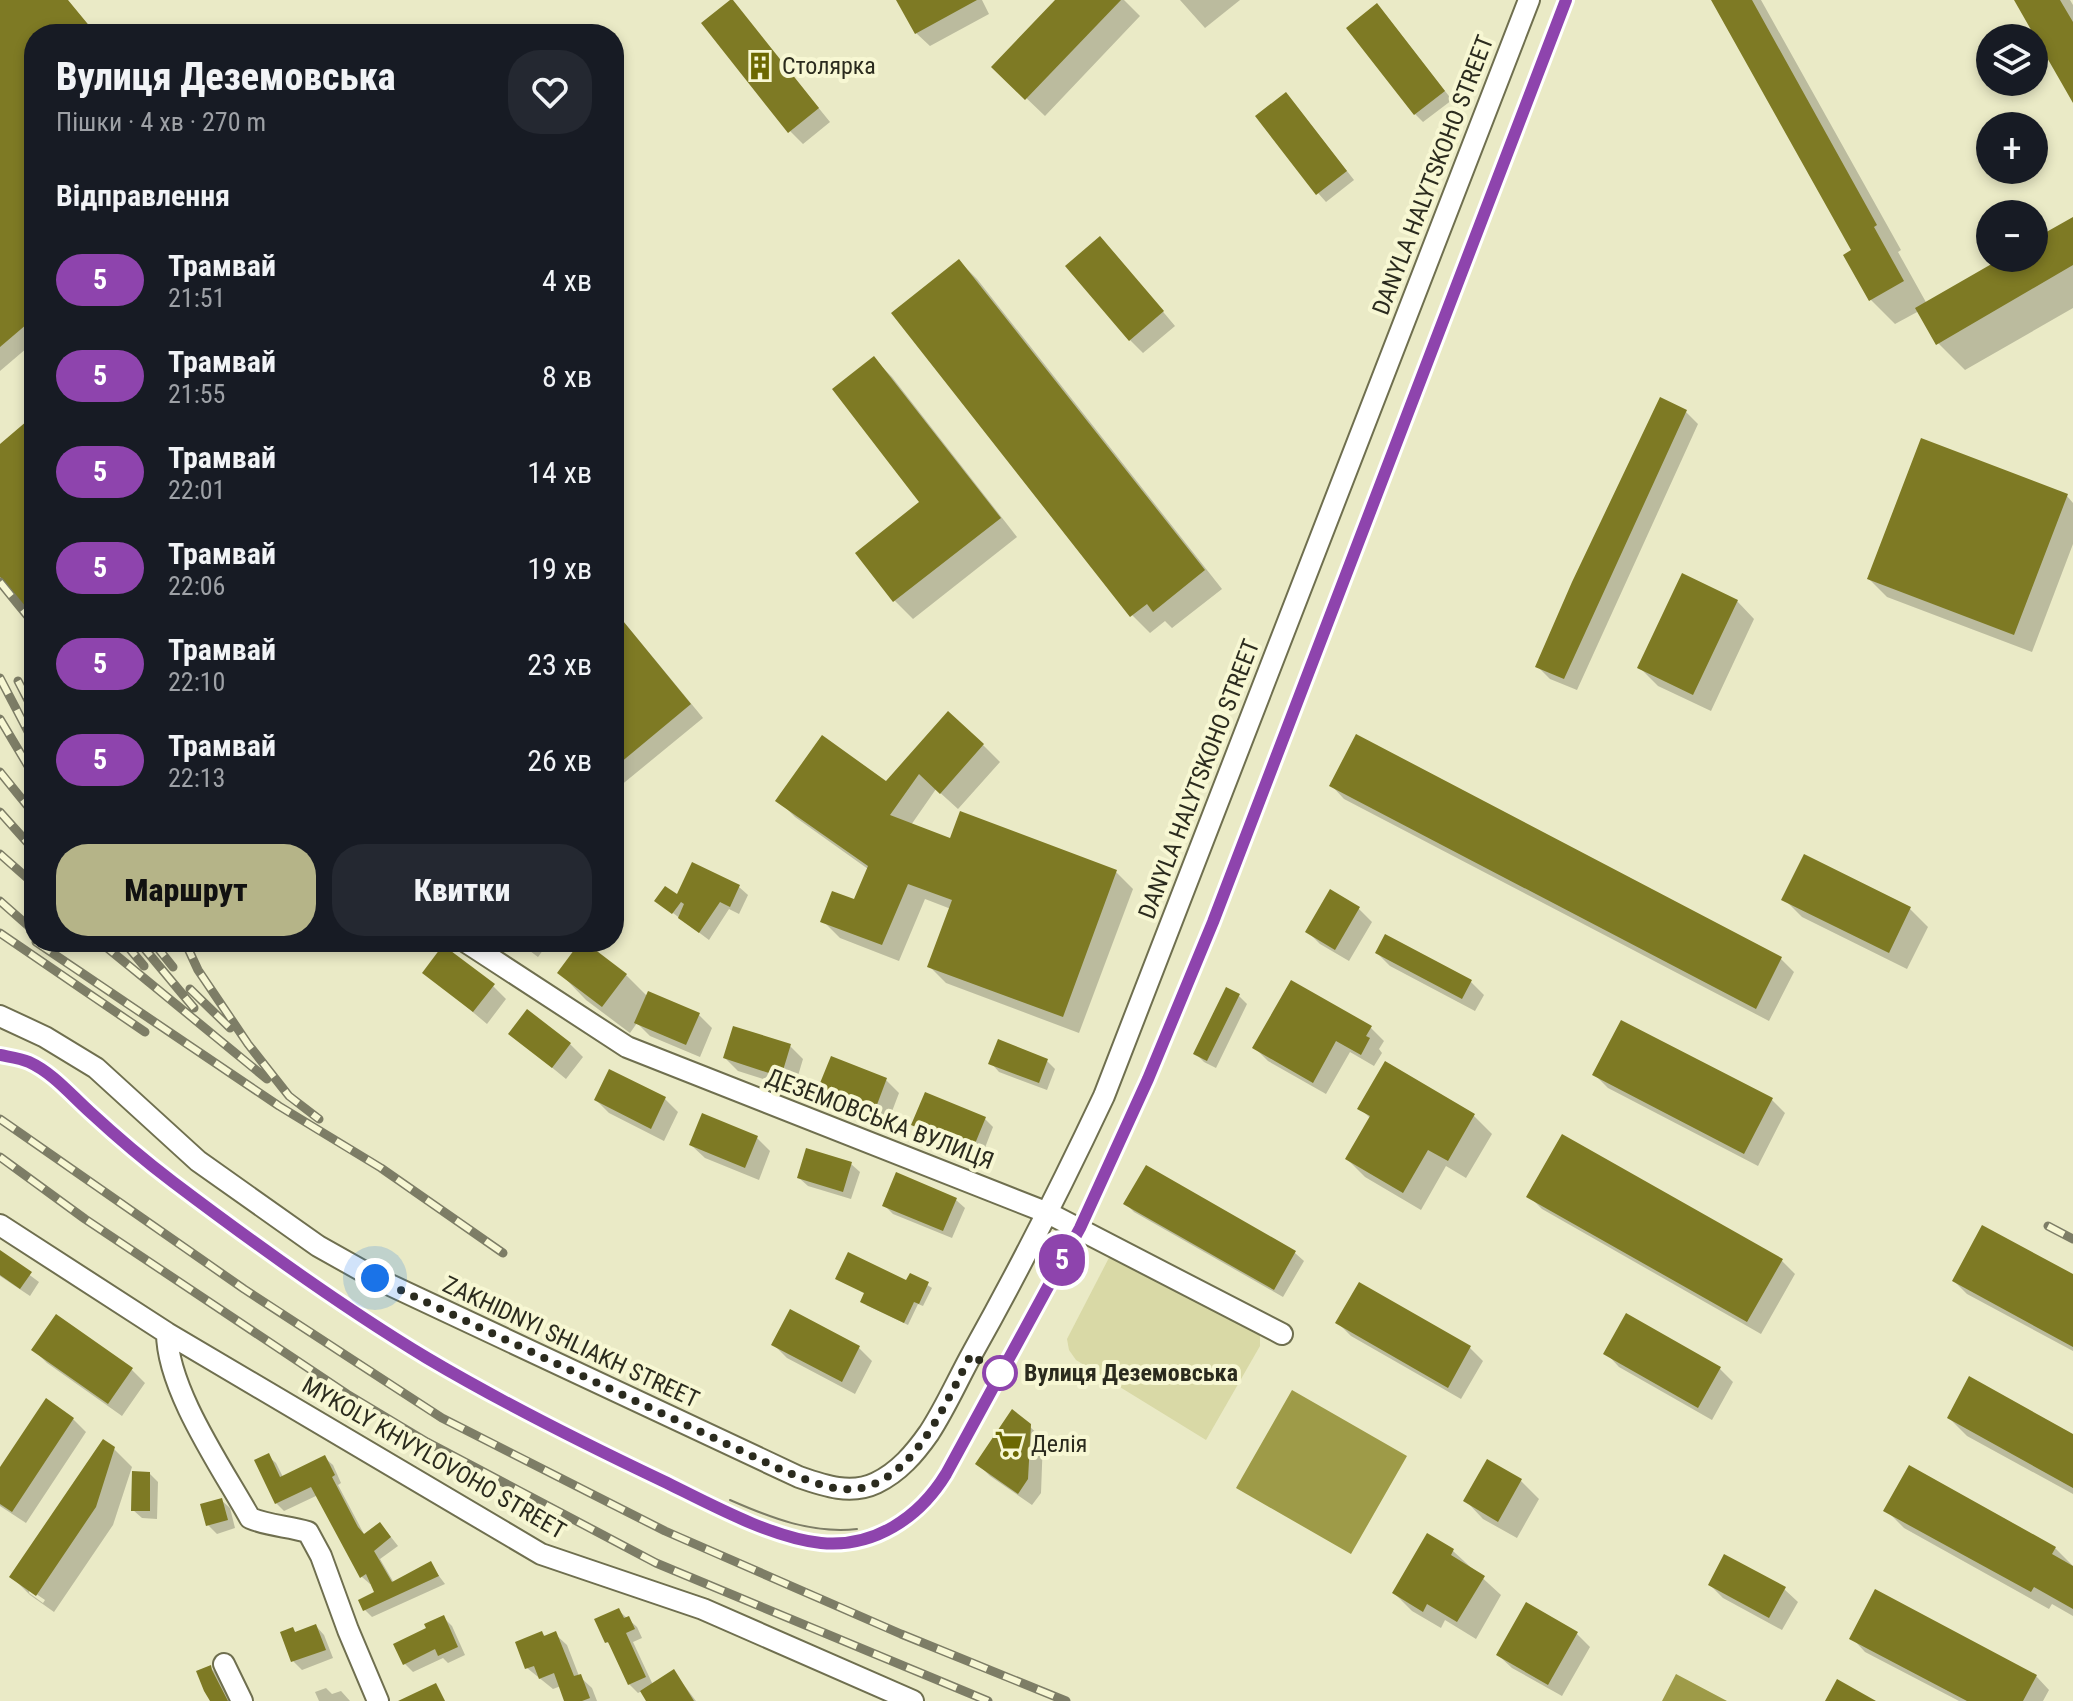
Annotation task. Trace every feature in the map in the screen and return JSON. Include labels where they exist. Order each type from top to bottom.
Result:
[{"type":"street","name":"DANYLA HALYTSKOHO STREET","points":[[815,1482],[842,1489],[866,1487],[889,1475],[909,1458],[937,1420],[1048,1213],[1104,1096],[1529,0]]},
{"type":"street","name":"ДЕЗЕМОВСЬКА ВУЛИЦЯ","points":[[481,952],[627,1047],[1048,1213],[1282,1334]]},
{"type":"street","name":"ZAKHIDNYI SHLIAKH STREET","points":[[0,1016],[45,1037],[96,1068],[162,1131],[208,1168],[318,1246],[375,1278],[784,1471],[815,1482]]},
{"type":"street","name":"MYKOLY KHVYLOVOHO STREET","points":[[0,1225],[167,1333],[541,1554],[703,1609],[913,1701]]},
{"type":"street","points":[[167,1333],[167,1355],[181,1393],[250,1518],[308,1532],[321,1556],[378,1701]]},
{"type":"street","points":[[224,1664],[242,1701]]},
{"type":"green space","points":[[1113,1250],[1260,1332],[1260,1346],[1206,1440],[1076,1360],[1069,1350],[1067,1339]]},
{"type":"shaded area","points":[[1292,1390],[1407,1456],[1351,1554],[1236,1488]]},
{"type":"shaded area","points":[[1676,1674],[1727,1701],[1662,1701]]},
{"type":"building","points":[[0,0],[68,0],[88,24],[24,24],[24,327],[0,347]]},
{"type":"building","name":"Столярка","points":[[730,0],[819,108],[788,133],[701,23]]},
{"type":"building","points":[[896,0],[977,0],[915,34]]},
{"type":"building","points":[[1055,0],[1121,0],[1025,100],[991,67]]},
{"type":"building","points":[[1711,0],[1752,0],[1877,225],[1874,227],[1904,281],[1869,301],[1843,255],[1851,250]]},
{"type":"building","points":[[2014,0],[2060,0],[2073,22],[2073,103],[2048,59],[2048,24],[2028,24]]},
{"type":"building","points":[[1377,3],[1445,91],[1414,115],[1346,28]]},
{"type":"building","points":[[1286,92],[1347,171],[1316,195],[1255,116]]},
{"type":"building","points":[[2073,217],[2073,265],[1936,345],[1915,308],[1978,272],[2048,272],[2048,231]]},
{"type":"building","points":[[1100,236],[1164,311],[1129,341],[1065,266]]},
{"type":"building","points":[[959,259],[1205,570],[1153,612],[1147,604],[1130,617],[891,313]]},
{"type":"building","points":[[874,356],[1001,518],[893,602],[855,553],[919,502],[832,389]]},
{"type":"building","points":[[1660,397],[1687,410],[1564,679],[1535,667]]},
{"type":"building","points":[[24,424],[24,606],[0,577],[0,444]]},
{"type":"building","points":[[1921,438],[2068,494],[2014,635],[1867,579]]},
{"type":"building","points":[[1682,573],[1738,600],[1693,695],[1637,668]]},
{"type":"building","points":[[624,622],[691,704],[624,760]]},
{"type":"building","points":[[948,711],[984,744],[940,794],[919,774],[890,815],[950,838],[960,811],[1117,870],[1063,1017],[927,967],[952,900],[908,884],[882,945],[820,922],[832,891],[854,899],[868,866],[775,801],[822,735],[886,781]]},
{"type":"building","points":[[1356,734],[1782,957],[1756,1009],[1329,786]]},
{"type":"building","points":[[1804,854],[1911,907],[1889,953],[1781,900]]},
{"type":"building","points":[[692,862],[740,885],[730,907],[720,902],[699,933],[678,918],[684,904],[681,902],[672,914],[654,901],[665,886],[677,894]]},
{"type":"building","points":[[1330,889],[1360,907],[1335,950],[1305,932]]},
{"type":"building","points":[[1385,934],[1472,980],[1462,999],[1375,953]]},
{"type":"building","points":[[438,952],[452,952],[495,984],[473,1012],[422,973]]},
{"type":"building","points":[[573,952],[598,952],[627,974],[602,1007],[557,973]]},
{"type":"building","points":[[1291,980],[1372,1026],[1361,1055],[1336,1041],[1313,1083],[1252,1048]]},
{"type":"building","points":[[1226,987],[1240,994],[1207,1061],[1193,1054]]},
{"type":"building","points":[[648,991],[700,1013],[686,1045],[634,1023]]},
{"type":"building","points":[[527,1009],[571,1043],[552,1068],[508,1034]]},
{"type":"building","points":[[1621,1020],[1773,1098],[1744,1154],[1592,1075]]},
{"type":"building","points":[[733,1026],[791,1044],[781,1077],[723,1058]]},
{"type":"building","points":[[998,1039],[1048,1059],[1039,1083],[988,1064]]},
{"type":"building","points":[[831,1056],[887,1078],[875,1110],[818,1088]]},
{"type":"building","points":[[1385,1061],[1475,1114],[1448,1161],[1428,1150],[1403,1193],[1345,1159],[1370,1116],[1357,1109]]},
{"type":"building","points":[[609,1069],[666,1097],[651,1129],[594,1100]]},
{"type":"building","points":[[925,1092],[986,1117],[972,1151],[911,1125]]},
{"type":"building","points":[[702,1113],[758,1136],[745,1168],[689,1145]]},
{"type":"building","points":[[1562,1134],[1783,1259],[1747,1322],[1526,1197]]},
{"type":"building","points":[[806,1148],[852,1162],[843,1192],[797,1178]]},
{"type":"building","points":[[1146,1165],[1296,1251],[1274,1290],[1123,1204]]},
{"type":"building","points":[[896,1172],[957,1198],[943,1231],[882,1206]]},
{"type":"building","points":[[1982,1225],[2073,1274],[2073,1347],[1952,1281]]},
{"type":"building","points":[[0,1250],[32,1272],[20,1289],[0,1275]]},
{"type":"building","points":[[848,1252],[906,1280],[910,1273],[929,1282],[919,1304],[914,1302],[904,1323],[860,1302],[864,1293],[835,1279]]},
{"type":"building","points":[[1359,1282],[1471,1346],[1448,1388],[1335,1323]]},
{"type":"building","points":[[790,1309],[860,1346],[842,1382],[771,1345]]},
{"type":"building","points":[[1626,1313],[1721,1367],[1698,1408],[1603,1354]]},
{"type":"building","points":[[56,1314],[133,1368],[108,1404],[31,1350]]},
{"type":"building","points":[[1969,1376],[2073,1434],[2073,1488],[1947,1418]]},
{"type":"building","points":[[46,1398],[74,1418],[12,1512],[0,1504],[0,1467]]},
{"type":"building","name":"Делія","points":[[1012,1409],[1031,1424],[1028,1479],[1018,1494],[975,1464]]},
{"type":"building","points":[[103,1439],[115,1447],[96,1507],[36,1596],[9,1577]]},
{"type":"building","points":[[269,1453],[280,1477],[325,1455],[335,1475],[332,1477],[358,1527],[364,1534],[380,1522],[391,1537],[374,1551],[392,1582],[431,1561],[439,1576],[363,1611],[358,1600],[374,1592],[366,1574],[360,1578],[311,1487],[275,1504],[254,1460]]},
{"type":"building","points":[[1487,1459],[1522,1479],[1498,1522],[1463,1501]]},
{"type":"building","points":[[1909,1465],[2056,1547],[2052,1554],[2073,1566],[2073,1609],[2034,1587],[2031,1592],[1883,1511]]},
{"type":"building","points":[[132,1471],[150,1472],[150,1511],[131,1511]]},
{"type":"building","points":[[222,1498],[228,1520],[206,1526],[200,1504]]},
{"type":"building","points":[[1427,1533],[1454,1549],[1451,1555],[1485,1576],[1457,1622],[1427,1604],[1423,1612],[1392,1593]]},
{"type":"building","points":[[1724,1554],[1786,1587],[1769,1618],[1708,1585]]},
{"type":"building","points":[[1875,1589],[2037,1675],[2023,1701],[1967,1701],[1849,1639]]},
{"type":"building","points":[[1526,1602],[1578,1632],[1548,1685],[1496,1655]]},
{"type":"building","points":[[619,1608],[624,1618],[629,1616],[635,1629],[626,1633],[646,1677],[628,1685],[594,1619]]},
{"type":"building","points":[[444,1615],[458,1647],[438,1656],[435,1649],[403,1665],[393,1644],[426,1628],[424,1624]]},
{"type":"building","points":[[316,1624],[326,1650],[291,1662],[280,1632],[293,1627],[295,1632]]},
{"type":"building","points":[[542,1631],[544,1636],[556,1631],[574,1676],[581,1674],[590,1698],[564,1701],[554,1673],[539,1679],[534,1666],[525,1669],[515,1642]]},
{"type":"building","points":[[211,1665],[228,1701],[210,1701],[204,1691],[196,1671]]},
{"type":"building","points":[[674,1669],[694,1701],[646,1701],[640,1691]]},
{"type":"building","points":[[1837,1679],[1876,1701],[1825,1701]]},
{"type":"building","points":[[436,1683],[445,1701],[398,1701]]},
{"type":"tram line","points":[[0,1055],[26,1061],[46,1072],[162,1174],[266,1251],[394,1338],[514,1407],[720,1509],[781,1534],[820,1543],[840,1543],[859,1541],[893,1527],[922,1504],[946,1474],[1080,1228],[1148,1079],[1213,922],[1566,0]]},
{"type":"tram line","name":"5","points":[[0,1055],[23,1060],[42,1069],[125,1144],[174,1183],[384,1331],[427,1358],[581,1442],[755,1524],[820,1543],[866,1539],[906,1520],[932,1495],[946,1474],[1080,1228],[1148,1079],[1213,922],[1566,0]]},
{"type":"tram line","points":[[730,1500],[808,1527],[857,1529]]},
{"type":"railway","points":[[0,582],[24,612]]},
{"type":"railway","points":[[0,678],[24,724]]},
{"type":"railway","points":[[18,681],[24,693]]},
{"type":"railway","points":[[0,719],[24,759]]},
{"type":"railway","points":[[0,772],[24,802]]},
{"type":"railway","points":[[0,812],[24,839]]},
{"type":"railway","points":[[0,854],[24,875]]},
{"type":"railway","points":[[0,901],[24,922]]},
{"type":"railway","points":[[0,933],[24,949]]},
{"type":"railway","points":[[28,952],[145,1032]]},
{"type":"railway","points":[[51,952],[279,1106],[381,1168],[503,1253]]},
{"type":"railway","points":[[112,952],[267,1079]]},
{"type":"railway","points":[[132,952],[144,966]]},
{"type":"railway","points":[[147,952],[194,1008]]},
{"type":"railway","points":[[161,952],[173,967]]},
{"type":"railway","points":[[190,952],[198,970],[248,1044],[289,1096],[319,1119]]},
{"type":"railway","points":[[190,989],[230,1028]]},
{"type":"railway","points":[[0,1119],[244,1289],[442,1418],[665,1531],[901,1634],[1066,1701]]},
{"type":"railway","points":[[0,1157],[85,1219],[347,1394],[427,1442],[656,1563],[988,1701]]},
{"type":"railway","points":[[2048,1226],[2073,1239]]},
{"type":"place","name":"Столярка","points":[[760,66]]},
{"type":"place","name":"Вулиця Деземовська","points":[[1000,1373]]},
{"type":"place","name":"Делія","points":[[1009,1444]]},
{"type":"route","points":[[375,1278],[784,1471],[842,1489],[877,1483],[909,1458],[937,1420],[971,1355],[1000,1373]]}]
